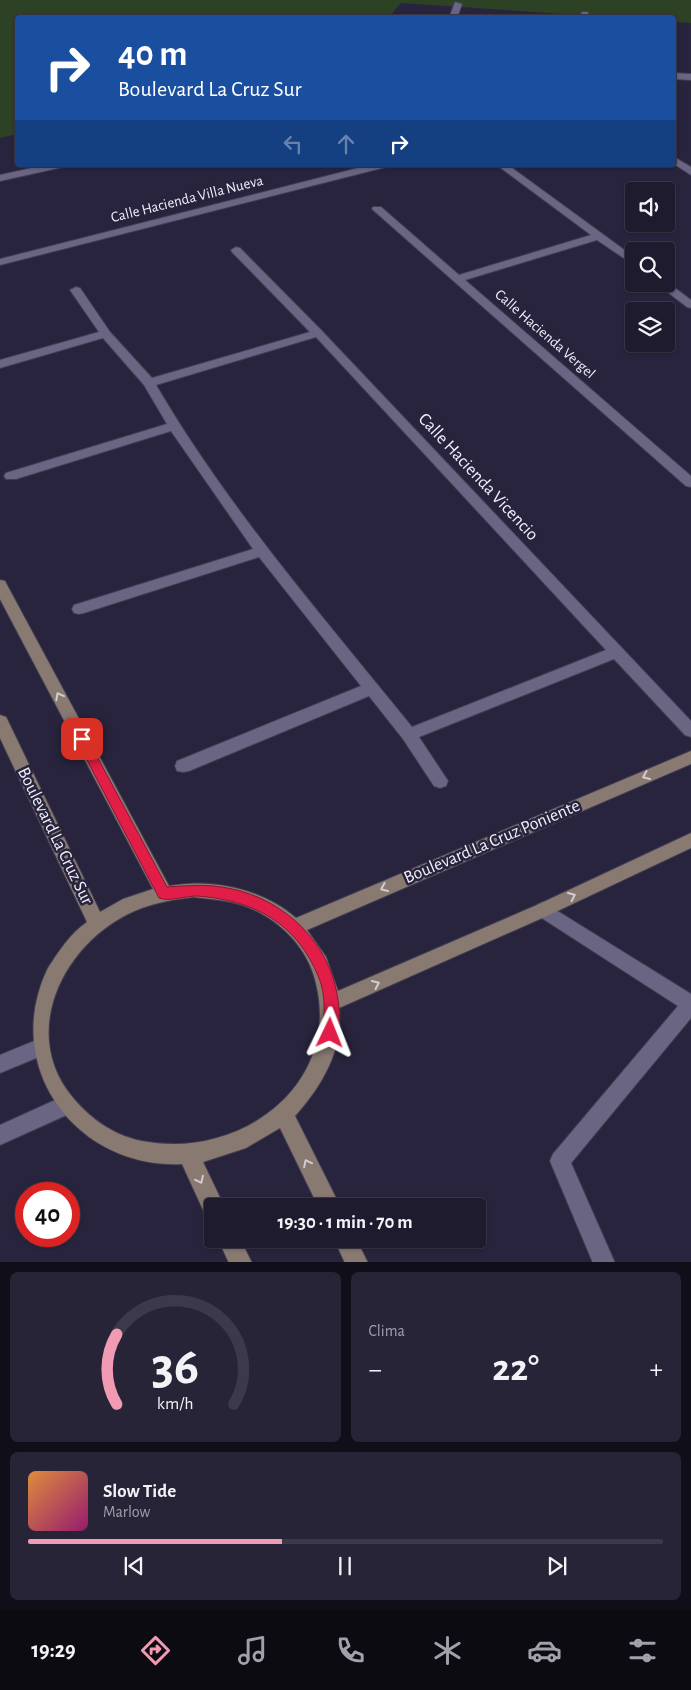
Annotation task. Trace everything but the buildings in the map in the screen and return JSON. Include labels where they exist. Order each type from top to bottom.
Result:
[{"type":"street","points":[[454,15],[458,4]]},
{"type":"street","points":[[676,76],[691,77]]},
{"type":"street","points":[[676,161],[691,172]]},
{"type":"street","points":[[0,178],[49,167]]},
{"type":"street","name":"Calle Hacienda Villa Nueva","points":[[0,262],[374,167]]},
{"type":"street","points":[[505,167],[625,255]]},
{"type":"street","name":"Calle Hacienda Vergel","points":[[377,209],[691,483]]},
{"type":"street","points":[[458,278],[600,236]]},
{"type":"street","name":"Calle Hacienda Vicencio","points":[[236,250],[318,333],[691,731]]},
{"type":"street","points":[[76,290],[106,334],[149,383],[174,426],[262,551],[410,735],[440,781]]},
{"type":"street","points":[[674,292],[691,305]]},
{"type":"street","points":[[149,383],[318,333]]},
{"type":"street","points":[[0,364],[106,334]]},
{"type":"street","points":[[11,476],[174,426]]},
{"type":"street","points":[[79,609],[262,551]]},
{"type":"street","points":[[0,584],[164,894]]},
{"type":"street","points":[[410,735],[616,652]]},
{"type":"street","points":[[182,766],[372,688]]},
{"type":"street","name":"Boulevard La Cruz Sur","points":[[0,721],[97,924]]},
{"type":"street","name":"Boulevard La Cruz Poniente","points":[[294,927],[691,757]]},
{"type":"street","points":[[331,1003],[543,910],[691,840]]},
{"type":"street","points":[[193,890],[221,892],[249,899],[274,912],[294,927],[312,948],[327,980],[331,1003],[330,1033],[322,1062],[306,1090],[283,1114],[254,1134],[223,1147],[188,1154],[153,1154],[118,1145],[88,1128],[64,1106],[47,1078],[39,1048],[39,1017],[47,986],[62,959],[83,935],[109,915],[136,902],[164,894],[193,890]]},
{"type":"street","points":[[543,910],[691,1004],[560,1161],[604,1262]]},
{"type":"street","points":[[0,1064],[39,1048]]},
{"type":"street","points":[[0,1134],[64,1106]]},
{"type":"street","points":[[283,1114],[325,1198]]},
{"type":"street","points":[[188,1154],[209,1198]]},
{"type":"street","points":[[233,1248],[240,1262]]},
{"type":"street","points":[[350,1248],[357,1262]]},
{"type":"green space","points":[[0,0],[691,0],[691,23],[676,22],[676,15],[578,15],[401,3],[391,15],[15,15],[15,134],[0,138]]},
{"type":"route","points":[[82,739],[164,894],[193,890],[221,892],[249,899],[274,912],[294,927],[312,948],[327,980],[331,1003],[330,1033]]}]
